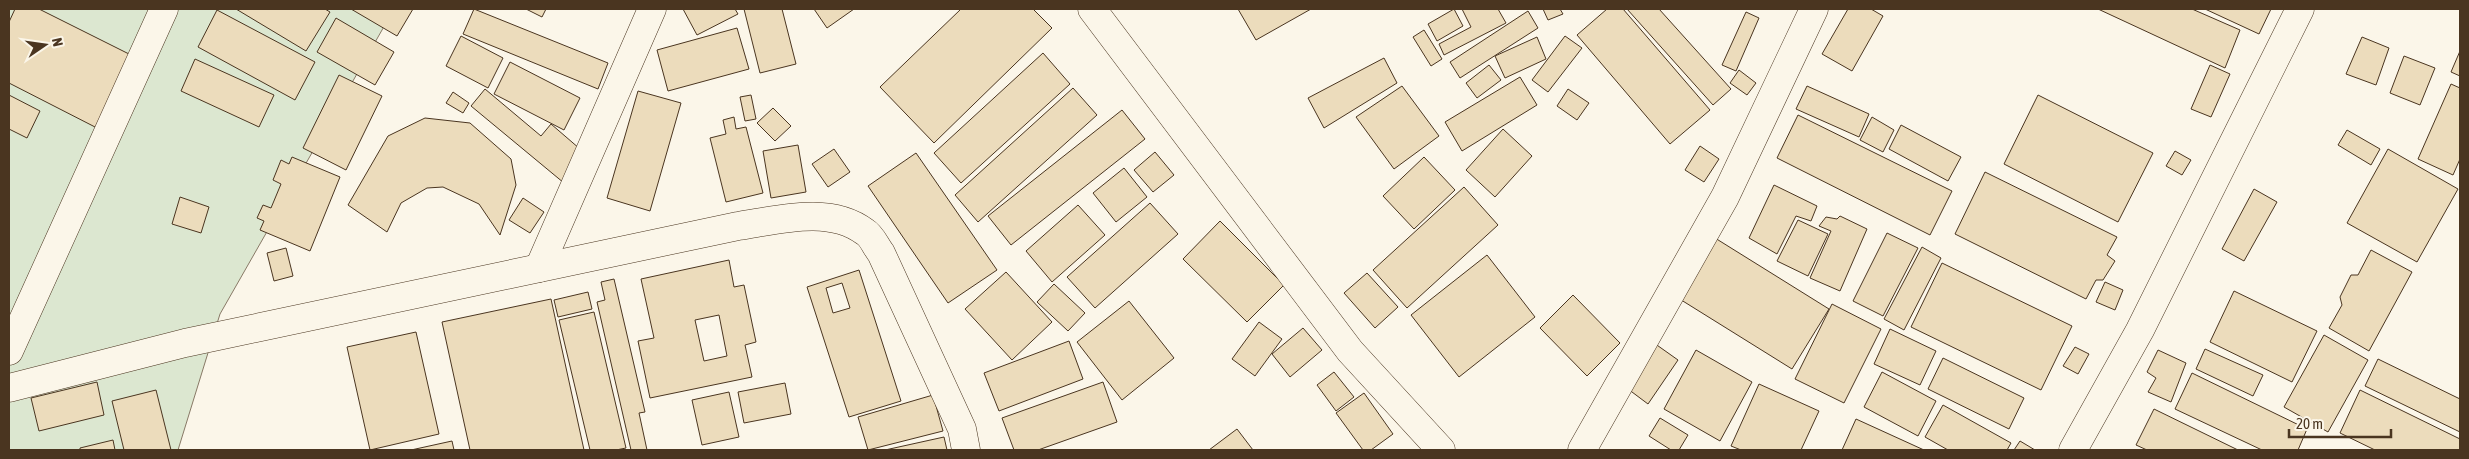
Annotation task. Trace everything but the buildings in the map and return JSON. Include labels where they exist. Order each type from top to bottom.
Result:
[{"type":"street","points":[[9,351],[164,9]]},
{"type":"street","points":[[539,268],[652,9]]},
{"type":"street","points":[[1092,9],[1350,351],[1441,450]]},
{"type":"street","points":[[1582,450],[1725,196],[1814,9]]},
{"type":"street","points":[[2073,450],[2140,330],[2300,9]]},
{"type":"street","points":[[9,388],[185,343],[738,226],[820,216],[848,221],[867,232],[881,254],[962,429],[966,450]]},
{"type":"green space","points":[[9,9],[394,9],[220,314],[178,450],[9,450]]}]
